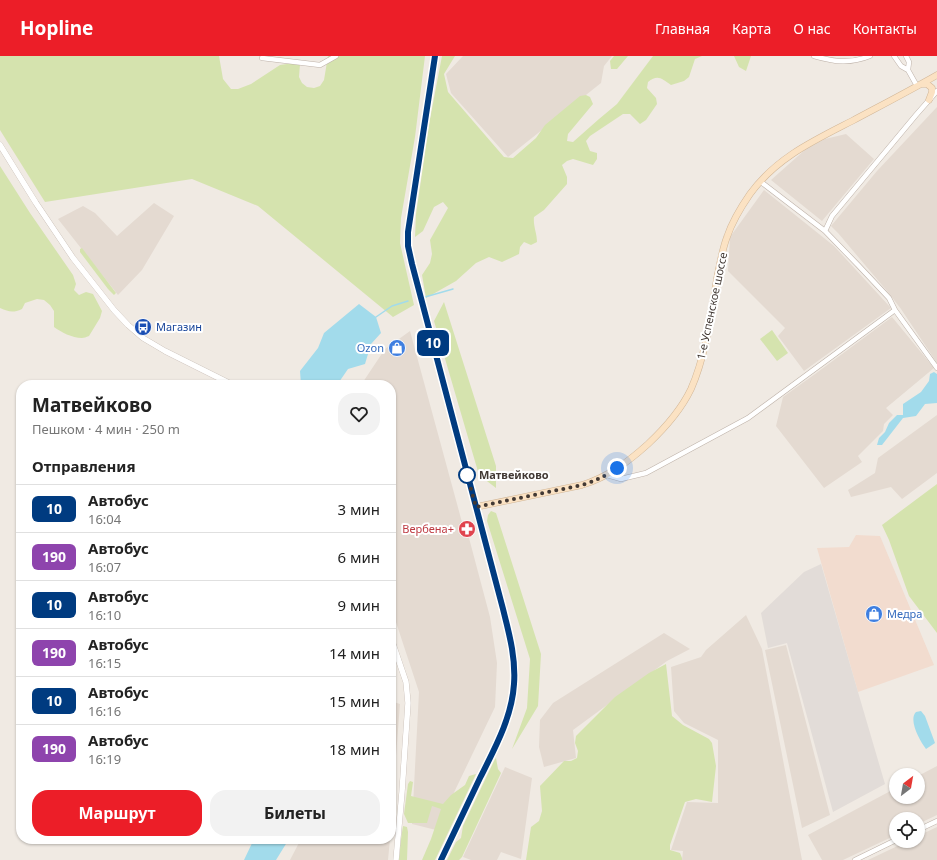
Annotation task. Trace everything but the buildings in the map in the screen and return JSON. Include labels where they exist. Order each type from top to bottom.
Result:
[{"type":"main road","points":[[435,56],[408,232],[408,246],[510,639],[514,668],[514,691],[512,704],[506,722],[441,860]]},
{"type":"main road","name":"1-е Успенское шоссе","points":[[476,507],[596,481],[639,452],[653,439],[682,406],[690,390],[698,369],[706,340],[720,263],[727,238],[742,206],[760,182],[793,153],[937,75]]},
{"type":"main road","points":[[919,85],[927,84],[932,88],[929,100]]},
{"type":"street","points":[[262,58],[320,65],[336,56]]},
{"type":"street","points":[[814,56],[827,60],[843,62],[859,60],[870,56]]},
{"type":"street","points":[[894,56],[901,66],[908,70],[919,85]]},
{"type":"street","points":[[906,56],[909,62],[908,70]]},
{"type":"street","points":[[825,232],[832,216],[937,91]]},
{"type":"street","points":[[0,145],[69,252],[114,310],[128,325],[154,345],[223,380]]},
{"type":"street","points":[[760,182],[825,232],[858,264],[889,298],[895,310],[937,368]]},
{"type":"street","points":[[607,475],[621,479],[646,473],[748,418],[895,310]]},
{"type":"street","points":[[396,653],[406,682],[408,703],[396,860]]},
{"type":"street","points":[[925,827],[937,821]]},
{"type":"street","points":[[855,860],[889,843]]},
{"type":"shaded area","points":[[463,56],[612,56],[604,66],[601,83],[508,157],[451,93],[446,74]]},
{"type":"shaded area","points":[[937,107],[937,363],[901,309],[831,226],[877,171]]},
{"type":"shaded area","points":[[846,134],[874,159],[822,221],[771,180],[807,148],[825,139]]},
{"type":"shaded area","points":[[764,190],[834,246],[891,308],[804,371],[778,336],[785,328],[728,271],[730,237]]},
{"type":"shaded area","points":[[154,203],[174,216],[142,270],[118,295],[58,219],[83,206],[95,213],[117,236]]},
{"type":"shaded area","points":[[892,317],[934,368],[886,408],[893,415],[884,424],[883,431],[858,456],[862,462],[824,488],[776,426],[783,397]]},
{"type":"shaded area","points":[[410,331],[466,537],[469,538],[490,617],[497,663],[495,707],[436,830],[412,824],[419,692],[396,622],[396,380],[364,380],[385,349]]},
{"type":"shaded area","points":[[937,415],[937,473],[902,499],[891,487],[851,497],[848,490],[875,473],[878,458]]},
{"type":"shaded area","name":"Медра","points":[[856,535],[880,536],[934,665],[858,692],[817,548],[849,547]]},
{"type":"shaded area","points":[[821,564],[885,784],[833,812],[787,643],[768,648],[761,613],[804,572]]},
{"type":"shaded area","points":[[746,615],[762,649],[802,860],[682,860],[683,851],[671,850],[687,802],[718,803],[718,740],[684,723],[674,711],[671,667],[701,657],[706,650]]},
{"type":"shaded area","points":[[664,633],[690,649],[667,661],[573,730],[576,758],[544,767],[539,747],[540,720],[553,703]]},
{"type":"shaded area","points":[[786,645],[830,815],[802,828],[765,650]]},
{"type":"shaded area","points":[[396,703],[400,704],[396,756]]},
{"type":"shaded area","points":[[937,766],[937,815],[925,821],[925,812],[889,812],[889,838],[843,860],[822,860],[808,835],[889,792],[889,804],[925,804],[925,772]]},
{"type":"shaded area","points":[[505,767],[532,778],[521,859],[501,852],[497,860],[471,860],[463,857]]},
{"type":"shaded area","points":[[937,827],[937,860],[868,860],[893,848],[925,848],[925,833]]},
{"type":"shaded area","points":[[298,844],[390,844],[388,860],[290,860]]},
{"type":"green space","points":[[0,56],[219,56],[223,79],[231,89],[238,89],[251,84],[280,65],[294,63],[300,64],[299,77],[302,83],[307,87],[314,88],[320,86],[324,80],[328,56],[425,56],[415,137],[401,218],[400,243],[414,305],[393,317],[258,206],[192,179],[45,202],[0,130]]},
{"type":"green space","points":[[442,56],[455,56],[444,74],[448,92],[504,157],[513,158],[536,138],[545,125],[580,96],[586,95],[590,97],[593,104],[568,134],[567,141],[573,142],[617,104],[653,56],[702,56],[695,59],[689,77],[684,81],[671,85],[660,78],[655,78],[648,82],[647,88],[656,98],[657,104],[646,120],[640,124],[630,114],[623,114],[590,136],[586,141],[590,151],[597,153],[597,159],[593,165],[573,159],[562,165],[567,177],[567,184],[544,210],[534,217],[537,242],[531,245],[524,242],[520,247],[519,254],[502,262],[489,257],[476,263],[456,281],[426,298],[422,275],[430,263],[432,254],[430,240],[448,208],[443,202],[434,207],[423,231],[415,237],[416,214],[430,119]]},
{"type":"green space","points":[[614,56],[628,56],[617,69],[611,69],[610,61]]},
{"type":"green space","points":[[734,56],[751,56],[746,71],[739,67]]},
{"type":"green space","points":[[0,166],[30,213],[73,275],[76,284],[74,290],[79,295],[86,292],[93,294],[102,311],[100,318],[89,336],[83,338],[74,337],[63,333],[54,327],[54,311],[44,300],[37,299],[25,303],[22,309],[16,311],[9,311],[0,308]]},
{"type":"green space","points":[[82,248],[116,293],[114,295],[80,252],[80,249]]},
{"type":"green space","points":[[444,302],[496,466],[496,488],[479,475],[434,321]]},
{"type":"green space","points":[[772,330],[788,353],[777,361],[760,339]]},
{"type":"green space","points":[[937,484],[937,633],[909,596],[889,540],[882,525]]},
{"type":"green space","points":[[491,511],[496,513],[541,654],[538,706],[512,749],[527,708],[530,659],[487,521],[488,515]]},
{"type":"green space","points":[[666,664],[672,716],[683,725],[709,739],[712,743],[716,766],[712,802],[696,799],[685,802],[670,845],[670,850],[680,853],[682,860],[526,860],[531,827],[539,821],[542,811],[540,786],[564,761],[571,761],[577,758],[578,751],[575,743],[576,736],[615,697],[649,673]]},
{"type":"green space","points":[[496,758],[498,769],[501,773],[462,857],[459,860],[447,860],[456,842],[461,838],[463,826]]},
{"type":"green space","points":[[476,774],[435,860],[422,860],[441,809],[432,806],[427,823],[408,823],[404,814],[408,784],[410,781],[413,782],[411,796],[443,804],[451,795],[465,785],[469,776]]},
{"type":"green space","points":[[403,826],[407,827],[408,832],[407,860],[399,860],[401,839]]},
{"type":"water","points":[[359,304],[376,317],[381,333],[371,344],[365,364],[348,369],[340,380],[301,380],[300,371],[318,348],[324,333]]},
{"type":"water","points":[[934,372],[937,374],[937,403],[925,404],[916,416],[903,418],[882,445],[877,445],[879,438],[885,432],[889,423],[897,415],[903,415],[903,404],[921,392],[929,381],[930,374]]},
{"type":"water","points":[[921,711],[925,716],[935,743],[926,749],[918,736],[913,720],[916,712]]},
{"type":"water","points":[[252,844],[286,844],[276,860],[244,860]]},
{"type":"waterway","points":[[425,297],[453,289]]},
{"type":"waterway","points":[[376,317],[392,306],[408,301]]},
{"type":"bus line","name":"10","points":[[435,56],[408,232],[408,246],[503,609],[514,659],[515,675],[512,704],[506,722],[441,860]]},
{"type":"place","name":"Магазин","points":[[143,327]]},
{"type":"place","name":"Ozon","points":[[397,348]]},
{"type":"place","name":"Матвейково","points":[[467,475]]},
{"type":"place","name":"Вербена+","points":[[467,529]]},
{"type":"place","name":"Медра","points":[[874,614]]},
{"type":"route","points":[[467,475],[476,507],[582,485],[596,481],[617,468]]}]
